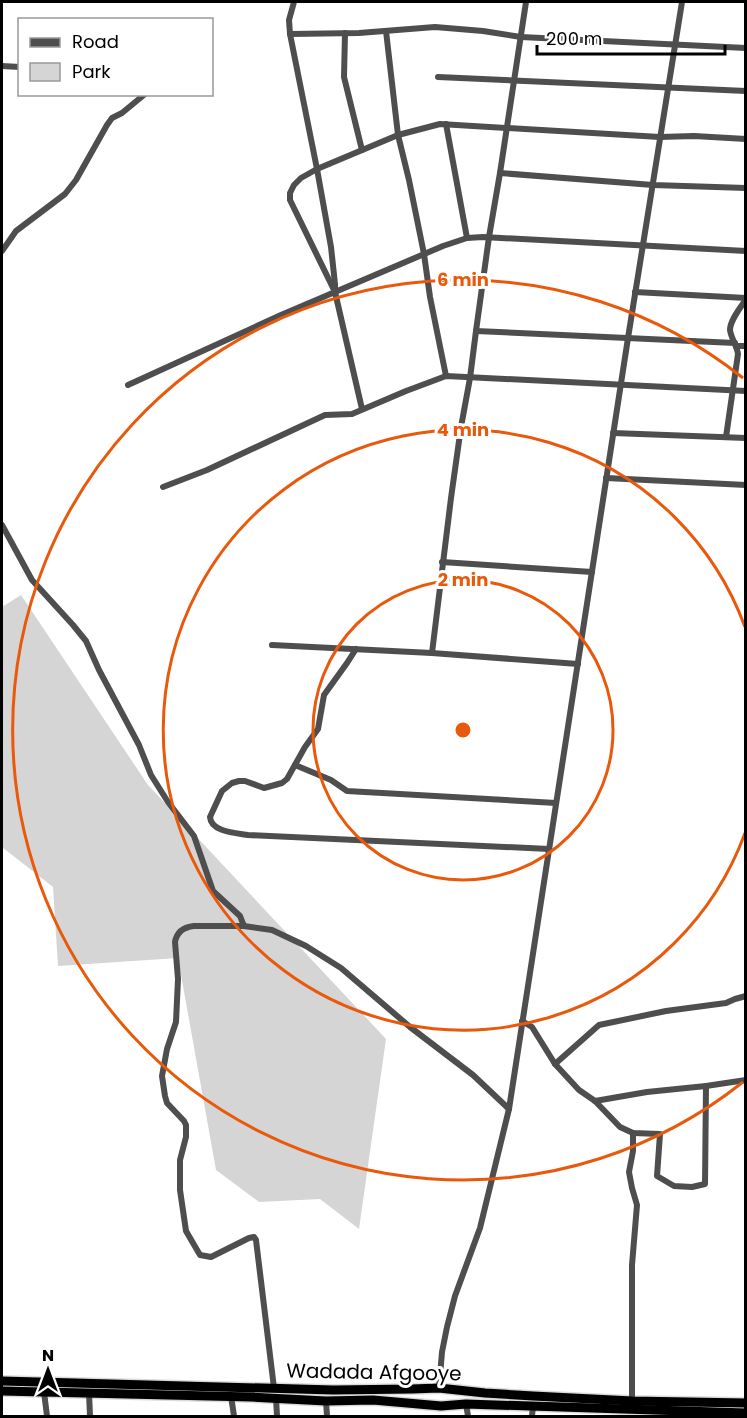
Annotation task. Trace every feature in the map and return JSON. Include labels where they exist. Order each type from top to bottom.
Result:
[{"type":"highway","name":"Wadada Afgooye","points":[[2,1381],[275,1393],[326,1401],[373,1400],[431,1406],[466,1404],[692,1414],[746,1413]]},
{"type":"highway","name":"Wadada Afgooye","points":[[2,1391],[231,1396],[439,1388],[485,1393],[632,1401],[746,1403]]},
{"type":"highway","points":[[431,1406],[429,1396],[439,1388],[448,1398],[446,1406]]},
{"type":"street","points":[[294,2],[290,12],[290,34],[331,248],[335,292],[362,409]]},
{"type":"street","points":[[432,653],[461,427],[526,2]]},
{"type":"street","points":[[439,1388],[444,1337],[455,1296],[480,1228],[509,1109],[682,2]]},
{"type":"street","points":[[290,34],[435,27],[521,37],[746,48]]},
{"type":"street","points":[[386,31],[398,135],[424,254],[446,375]]},
{"type":"street","points":[[345,33],[344,77],[362,150]]},
{"type":"street","points":[[2,66],[18,67]]},
{"type":"street","points":[[438,77],[746,91]]},
{"type":"street","points":[[2,251],[16,231],[65,194],[76,180],[112,118],[143,96]]},
{"type":"street","points":[[446,124],[467,238]]},
{"type":"street","points":[[335,292],[290,200],[290,193],[300,178],[398,135],[424,127],[446,124],[660,137],[746,139]]},
{"type":"street","points":[[500,173],[653,185],[746,188]]},
{"type":"street","points":[[128,385],[281,315],[467,238],[489,237],[746,251]]},
{"type":"street","points":[[635,292],[746,299],[731,326],[731,334],[738,354],[726,437]]},
{"type":"street","points":[[476,330],[746,346]]},
{"type":"street","points":[[163,487],[207,470],[317,418],[331,414],[352,414],[446,375],[746,391]]},
{"type":"street","points":[[613,433],[746,438]]},
{"type":"street","points":[[606,478],[746,485]]},
{"type":"street","points":[[2,525],[32,580],[86,641],[140,746],[151,775],[194,836],[213,891],[240,916],[244,926]]},
{"type":"street","points":[[442,561],[592,572]]},
{"type":"street","points":[[272,645],[432,653],[578,664]]},
{"type":"street","points":[[356,649],[324,695],[318,729],[305,747],[288,779],[268,788],[245,781],[225,787],[210,817],[212,825],[229,832],[248,835],[549,849]]},
{"type":"street","points":[[295,765],[331,780],[347,791],[556,803]]},
{"type":"street","points":[[277,1416],[256,1240],[254,1237],[249,1238],[211,1257],[200,1255],[186,1232],[180,1190],[180,1160],[186,1137],[186,1125],[167,1103],[162,1076],[167,1049],[176,1022],[178,979],[176,936],[182,929],[194,926],[244,926],[272,930],[306,946],[341,968],[410,1027],[473,1075],[509,1109]]},
{"type":"street","points":[[555,1064],[599,1024],[666,1011],[726,1003],[746,996]]},
{"type":"street","points":[[522,1021],[532,1027],[555,1064],[579,1090],[595,1101],[620,1127],[633,1133],[660,1134],[657,1176],[674,1186],[692,1187],[705,1184],[706,1086]]},
{"type":"street","points":[[595,1101],[746,1080]]},
{"type":"street","points":[[632,1401],[632,1266],[637,1205],[629,1172],[633,1151],[633,1133]]},
{"type":"street","points":[[44,1392],[47,1416]]},
{"type":"street","points":[[89,1393],[90,1416]]},
{"type":"street","points":[[231,1396],[234,1416]]},
{"type":"street","points":[[326,1401],[327,1416]]},
{"type":"street","points":[[466,1404],[468,1416]]},
{"type":"street","points":[[532,1416],[533,1406]]},
{"type":"green space","points":[[21,595],[148,785],[386,1039],[359,1229],[320,1199],[259,1202],[216,1170],[178,958],[58,966],[53,887],[2,847],[2,607]]}]
